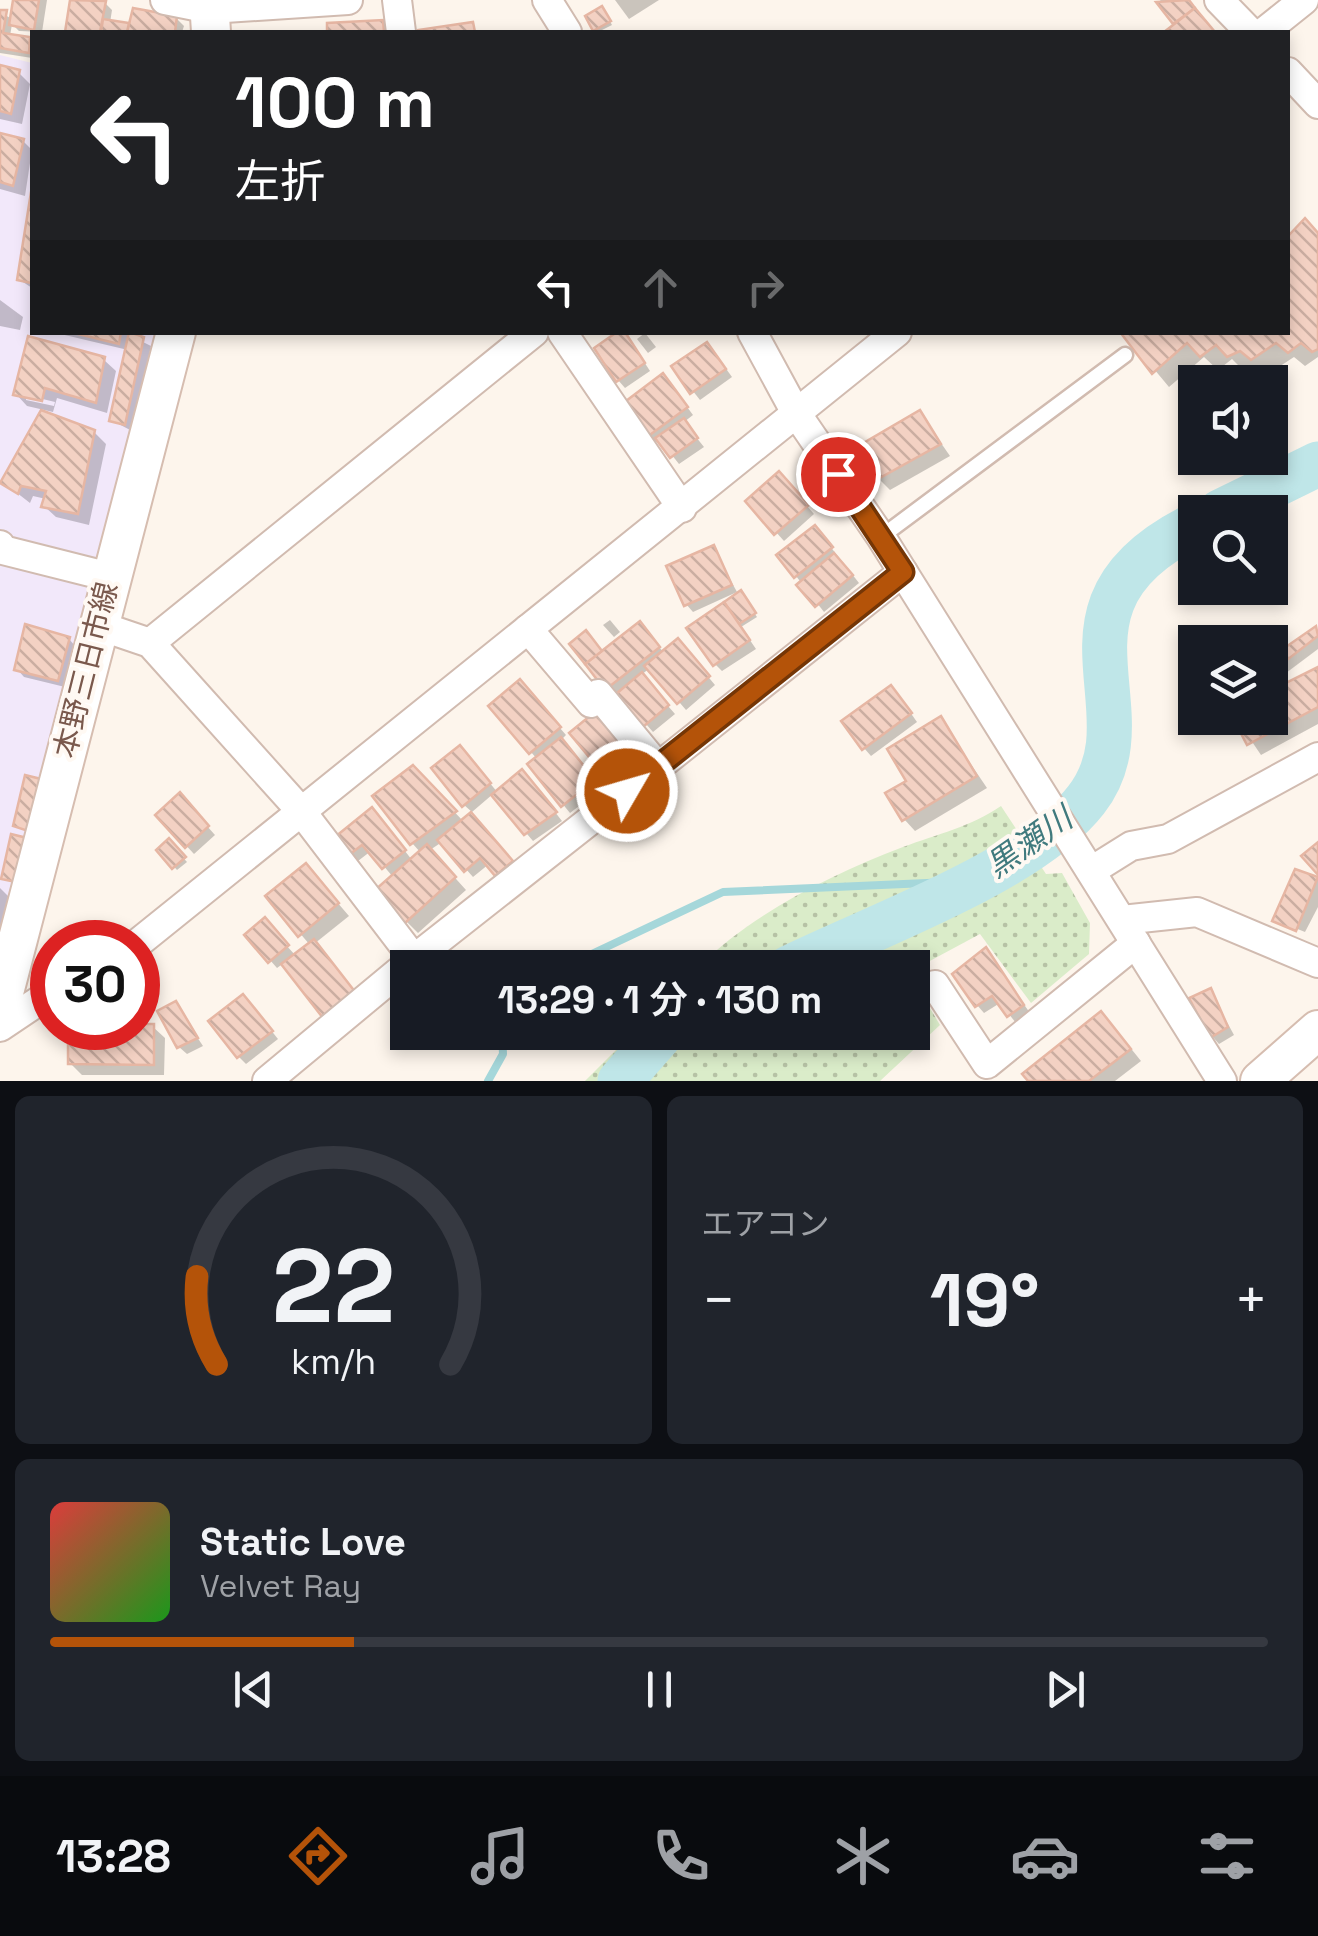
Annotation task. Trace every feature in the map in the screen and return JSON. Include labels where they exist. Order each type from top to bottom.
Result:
[{"type":"main road","name":"本野三日市線","points":[[0,1008],[175,335]]},
{"type":"main road","points":[[1260,1081],[1318,1030]]},
{"type":"street","points":[[165,0],[210,14],[348,0]]},
{"type":"street","points":[[397,0],[401,30]]},
{"type":"street","points":[[547,0],[566,30]]},
{"type":"street","points":[[1218,0],[1248,30]]},
{"type":"street","points":[[1266,30],[1304,0]]},
{"type":"street","points":[[1290,74],[1318,104]]},
{"type":"street","points":[[150,643],[530,335]]},
{"type":"street","points":[[564,335],[682,508]]},
{"type":"street","points":[[754,335],[796,413],[881,537],[1222,1081]]},
{"type":"street","points":[[160,926],[894,335]]},
{"type":"street","points":[[1,549],[110,577]]},
{"type":"street","points":[[425,950],[903,572]]},
{"type":"street","points":[[97,625],[150,643],[301,811],[407,950]]},
{"type":"street","points":[[528,628],[592,703],[598,694],[658,767]]},
{"type":"street","points":[[1084,862],[1131,846],[1168,839],[1318,757]]},
{"type":"street","points":[[935,985],[987,1064],[1129,932],[1196,912],[1318,963]]},
{"type":"street","points":[[267,1081],[390,979]]},
{"type":"street","points":[[0,1027],[30,1007]]},
{"type":"lane","points":[[881,537],[1125,355]]},
{"type":"shaded area","points":[[0,55],[30,62],[30,335],[154,335],[0,944]]},
{"type":"green space","points":[[1001,806],[1046,874],[1062,873],[1090,923],[1089,954],[1031,1003],[980,934],[930,961],[930,950],[717,950],[794,897],[848,870]]},
{"type":"green space","points":[[930,1008],[940,1025],[930,1034]]},
{"type":"green space","points":[[616,1050],[913,1050],[880,1081],[585,1081]]},
{"type":"building","points":[[13,0],[39,0],[34,30],[9,25]]},
{"type":"building","points":[[70,0],[106,1],[100,30],[65,30]]},
{"type":"building","points":[[1189,0],[1195,8],[1173,24],[1156,2]]},
{"type":"building","points":[[602,6],[611,21],[592,30],[585,16]]},
{"type":"building","points":[[133,8],[177,16],[175,30],[128,30]]},
{"type":"building","points":[[1195,8],[1213,30],[1167,30]]},
{"type":"building","points":[[0,10],[7,10],[3,33],[30,37],[29,53],[0,48]]},
{"type":"building","points":[[103,19],[129,23],[127,30],[101,30]]},
{"type":"building","points":[[383,20],[384,30],[327,30],[327,23]]},
{"type":"building","points":[[473,22],[475,30],[418,30]]},
{"type":"building","points":[[0,65],[20,70],[11,114],[0,111]]},
{"type":"building","points":[[0,133],[24,139],[13,186],[0,182]]},
{"type":"building","points":[[30,199],[30,283],[17,280]]},
{"type":"building","points":[[1305,218],[1318,233],[1318,349],[1312,352],[1301,343],[1288,353],[1276,343],[1251,360],[1240,351],[1227,357],[1216,345],[1200,357],[1187,343],[1152,374],[1122,335],[1290,335],[1290,234]]},
{"type":"building","points":[[82,335],[120,335],[119,344]]},
{"type":"building","points":[[128,335],[144,337],[125,425],[109,421]]},
{"type":"building","points":[[613,335],[627,335],[645,363],[616,382],[594,348]]},
{"type":"building","points":[[28,336],[105,357],[96,403],[45,388],[42,401],[13,395]]},
{"type":"building","points":[[707,342],[726,369],[690,394],[671,366]]},
{"type":"building","points":[[663,373],[688,407],[647,437],[622,404]]},
{"type":"building","points":[[41,410],[95,430],[78,514],[41,507],[46,491],[21,486],[18,494],[0,483]]},
{"type":"building","points":[[920,410],[941,444],[876,480],[855,448]]},
{"type":"building","points":[[684,418],[698,438],[670,458],[655,438]]},
{"type":"building","points":[[779,471],[809,505],[774,535],[745,501]]},
{"type":"building","points":[[815,525],[833,547],[794,578],[776,555]]},
{"type":"building","points":[[714,545],[732,585],[684,606],[666,566]]},
{"type":"building","points":[[834,553],[853,575],[815,607],[796,585]]},
{"type":"building","points":[[741,590],[756,613],[739,624],[724,602]]},
{"type":"building","points":[[724,602],[750,640],[713,666],[686,628]]},
{"type":"building","points":[[640,621],[660,647],[605,690],[585,664]]},
{"type":"building","points":[[25,624],[70,637],[58,681],[14,670]]},
{"type":"building","points":[[1316,626],[1318,636],[1288,659],[1288,645]]},
{"type":"building","points":[[586,630],[602,651],[585,664],[569,644]]},
{"type":"building","points":[[678,638],[710,676],[677,704],[644,666]]},
{"type":"building","points":[[1318,667],[1318,707],[1288,723],[1288,682]]},
{"type":"building","points":[[642,672],[669,705],[643,727],[616,694]]},
{"type":"building","points":[[520,679],[561,727],[529,754],[488,706]]},
{"type":"building","points":[[891,685],[912,713],[862,750],[841,721]]},
{"type":"building","points":[[596,711],[626,748],[599,769],[569,733]]},
{"type":"building","points":[[941,716],[977,776],[902,821],[885,793],[906,781],[887,749]]},
{"type":"building","points":[[1242,735],[1266,735],[1247,745]]},
{"type":"building","points":[[561,737],[595,780],[561,807],[527,764]]},
{"type":"building","points":[[460,745],[491,783],[462,807],[431,768]]},
{"type":"building","points":[[413,765],[457,811],[410,845],[372,796]]},
{"type":"building","points":[[522,769],[557,812],[524,835],[491,795]]},
{"type":"building","points":[[25,775],[41,779],[28,831],[13,826]]},
{"type":"building","points":[[180,792],[209,826],[185,848],[155,815]]},
{"type":"building","points":[[372,807],[406,850],[382,869],[362,845],[349,855],[335,837]]},
{"type":"building","points":[[471,812],[513,861],[495,876],[480,858],[464,872],[437,840]]},
{"type":"building","points":[[11,834],[27,838],[16,882],[1,879]]},
{"type":"building","points":[[169,838],[186,857],[172,869],[156,850]]},
{"type":"building","points":[[1318,842],[1318,875],[1301,856]]},
{"type":"building","points":[[427,844],[456,877],[405,923],[375,890]]},
{"type":"building","points":[[306,863],[339,903],[298,937],[265,896]]},
{"type":"building","points":[[1295,869],[1318,877],[1296,931],[1272,921]]},
{"type":"building","points":[[265,917],[289,945],[268,963],[244,935]]},
{"type":"building","points":[[314,939],[356,993],[323,1018],[281,964]]},
{"type":"building","points":[[986,947],[1024,1005],[1007,1017],[992,996],[975,1007],[952,974]]},
{"type":"building","points":[[1211,988],[1228,1027],[1210,1038],[1189,998]]},
{"type":"building","points":[[243,994],[273,1031],[237,1058],[208,1021]]},
{"type":"building","points":[[176,1001],[198,1038],[177,1048],[160,1009]]},
{"type":"building","points":[[1101,1011],[1131,1049],[1089,1081],[1028,1081],[1022,1074]]},
{"type":"building","points":[[68,1050],[154,1050],[154,1065],[68,1064]]},
{"type":"waterway","name":"黒瀬川","points":[[1255,495],[1318,464]]},
{"type":"waterway","name":"黒瀬川","points":[[829,950],[990,874],[1061,826],[1086,800],[1104,766],[1109,731],[1106,624],[1118,590],[1146,556],[1178,536]]},
{"type":"waterway","points":[[600,950],[723,892],[972,881]]},
{"type":"waterway","points":[[488,1081],[503,1050]]},
{"type":"waterway","name":"黒瀬川","points":[[620,1081],[647,1050]]},
{"type":"route","points":[[627,791],[903,572],[838,474]]}]
